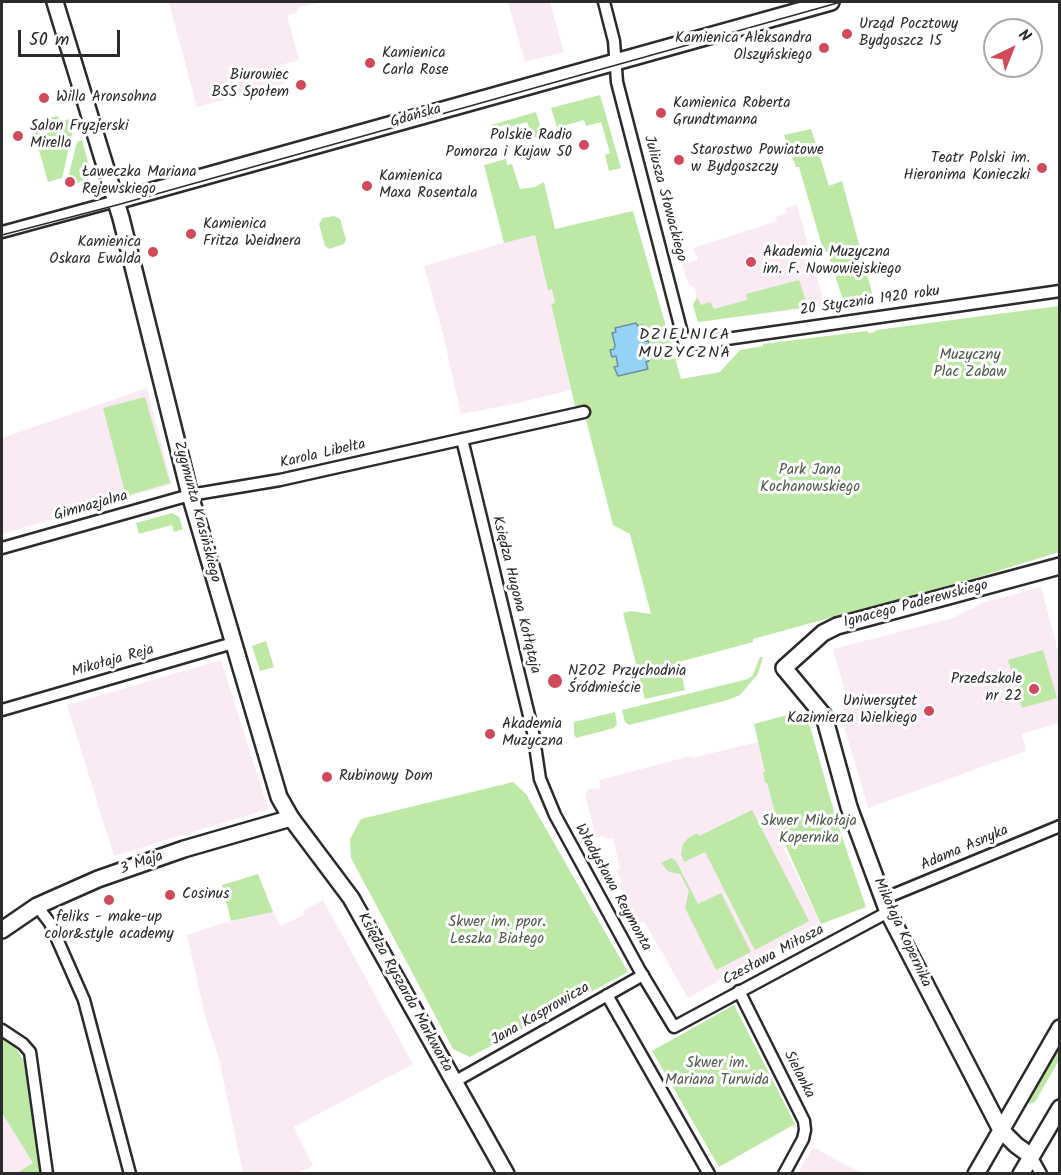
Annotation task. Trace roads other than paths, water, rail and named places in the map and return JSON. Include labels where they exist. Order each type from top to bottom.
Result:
[{"type":"street","name":"Zygmunta Krasińskiego","points":[[55,2],[116,201],[190,495],[233,644],[279,797],[291,818]]},
{"type":"street","name":"Juliusza Słowackiego","points":[[604,2],[614,41],[617,82],[685,345]]},
{"type":"street","name":"Gdańska","points":[[2,232],[831,2]]},
{"type":"street","name":"20 Stycznia 1920 roku","points":[[685,345],[1059,291]]},
{"type":"street","name":"Karola Libelta","points":[[190,495],[280,480],[584,412]]},
{"type":"street","name":"Księdza Hugona Kołłątaja","points":[[462,439],[506,618],[537,758]]},
{"type":"street","name":"Gimnazjalna","points":[[2,548],[190,495]]},
{"type":"street","name":"Ignacego Paderewskiego","points":[[784,668],[823,633],[837,626],[1059,566]]},
{"type":"street","name":"Mikołaja Reja","points":[[2,710],[233,644]]},
{"type":"street","name":"Mikołaja Kopernika","points":[[784,668],[824,716],[849,807],[885,906],[1001,1130]]},
{"type":"street","name":"Władysława Reymonta","points":[[537,758],[540,779],[555,815],[674,1027]]},
{"type":"street","name":"3 Maja","points":[[2,930],[37,906],[98,879],[184,849],[291,818]]},
{"type":"street","name":"Księdza Ryszarda Markwarta","points":[[291,818],[351,898],[460,1079],[506,1173]]},
{"type":"street","name":"Adama Asnyka","points":[[885,906],[1059,826]]},
{"type":"street","points":[[37,906],[50,923],[84,1000],[130,1173]]},
{"type":"street","name":"Czesława Miłosza","points":[[674,1027],[885,906]]},
{"type":"street","name":"Jana Kasprowicza","points":[[460,1079],[643,975]]},
{"type":"street","name":"Sielanka","points":[[739,991],[804,1121],[803,1139],[784,1173]]},
{"type":"street","points":[[608,995],[710,1173]]},
{"type":"street","points":[[976,1173],[1059,1028]]},
{"type":"street","points":[[2,1030],[23,1044],[30,1052],[48,1173]]},
{"type":"street","points":[[1021,1173],[1059,1108]]},
{"type":"street","points":[[1001,1130],[1031,1156],[1041,1173]]},
{"type":"water","points":[[636,323],[638,326],[643,325],[644,341],[648,341],[652,356],[648,357],[649,361],[646,362],[648,369],[618,376],[614,367],[618,366],[616,356],[612,357],[610,350],[614,349],[615,345],[612,333],[616,332],[615,328]]},
{"type":"tram line","points":[[2,235],[117,205],[841,2]]},
{"type":"place","name":"Urząd Pocztowy Bydgoszcz 15","points":[[847,34]]},
{"type":"place","name":"Kamienica Aleksandra Olszyńskiego","points":[[824,48]]},
{"type":"place","name":"Kamienica Carla Rose","points":[[370,63]]},
{"type":"place","name":"Biurowiec BSS Społem","points":[[301,85]]},
{"type":"place","name":"Willa Aronsohna","points":[[44,98]]},
{"type":"place","name":"Kamienica Roberta Grundtmanna","points":[[661,113]]},
{"type":"place","name":"Salon Fryzjerski Mirella","points":[[18,136]]},
{"type":"place","name":"Polskie Radio Pomorza i Kujaw 50","points":[[584,145]]},
{"type":"place","name":"Starostwo Powiatowe w Bydgoszczy","points":[[679,160]]},
{"type":"place","name":"Teatr Polski im. Hieronima Konieczki","points":[[1042,168]]},
{"type":"place","name":"Ławeczka Mariana Rejewskiego","points":[[70,182]]},
{"type":"place","name":"Kamienica Maxa Rosentala","points":[[367,186]]},
{"type":"place","name":"Kamienica Fritza Weidnera","points":[[191,234]]},
{"type":"place","name":"Kamienica Oskara Ewalda","points":[[153,252]]},
{"type":"place","name":"Akademia Muzyczna im. F. Nowowiejskiego","points":[[751,262]]},
{"type":"place","name":"NZOZ Przychodnia Śródmieście","points":[[555,681]]},
{"type":"place","name":"Przedszkole nr 22","points":[[1034,689]]},
{"type":"place","name":"Uniwersytet Kazimierza Wielkiego","points":[[929,711]]},
{"type":"place","name":"Akademia Muzyczna","points":[[490,734]]},
{"type":"place","name":"Rubinowy Dom","points":[[327,777]]},
{"type":"place","name":"Cosinus","points":[[170,895]]},
{"type":"place","name":"feliks - make-up color&style academy","points":[[109,900]]},
{"type":"district","name":"DZIELNICA MUZYCZNA","points":[[685,345]]},
{"type":"park label","name":"Muzyczny Plac Zabaw","points":[[970,364]]},
{"type":"park label","name":"Park Jana Kochanowskiego","points":[[810,480]]},
{"type":"park label","name":"Skwer Mikołaja Kopernika","points":[[809,830]]},
{"type":"park label","name":"Skwer im. ppor. Leszka Białego","points":[[497,932]]},
{"type":"park label","name":"Skwer im. Mariana Turwida","points":[[717,1072]]}]
